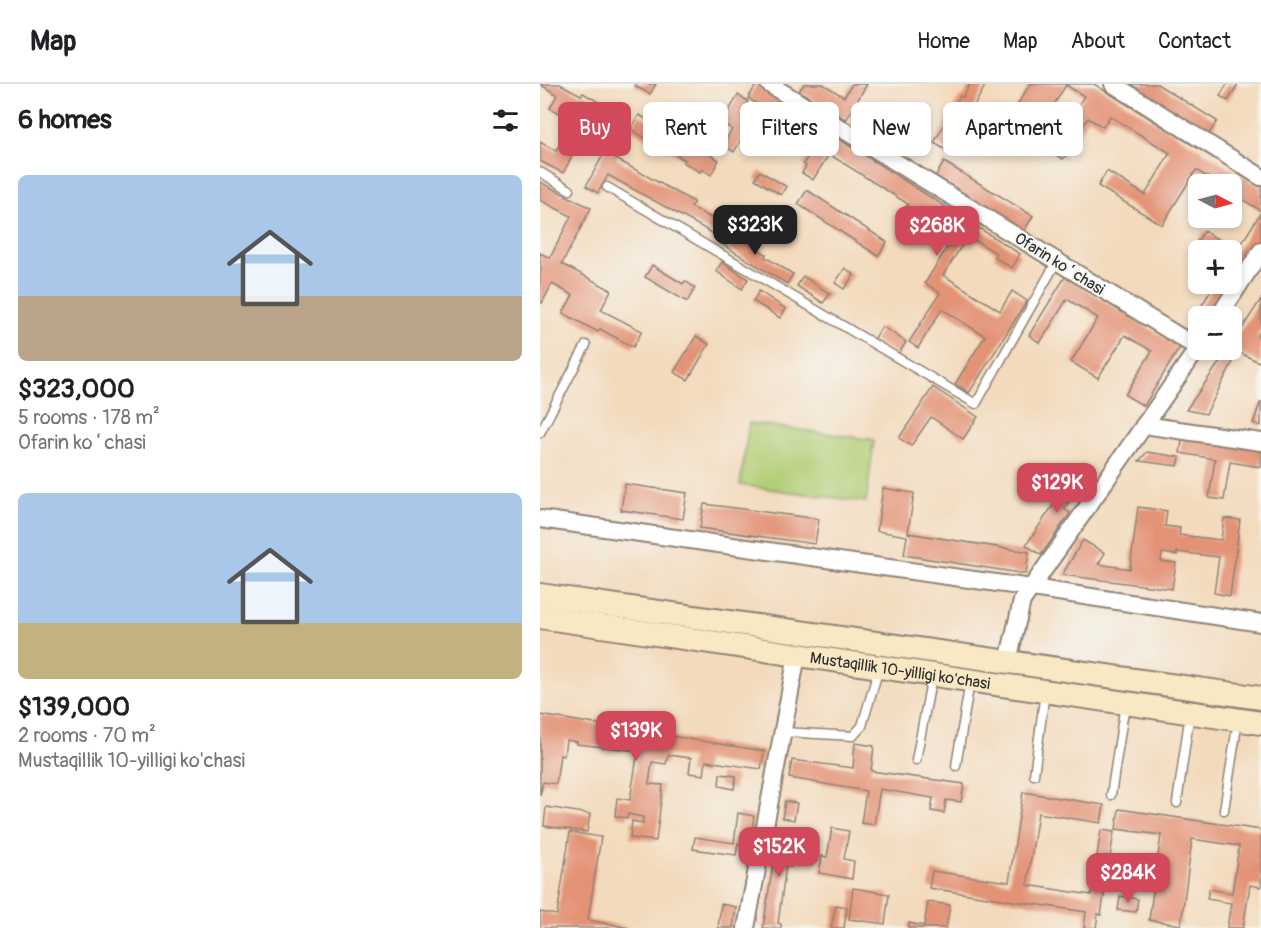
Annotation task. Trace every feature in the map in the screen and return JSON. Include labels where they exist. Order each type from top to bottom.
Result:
[{"type":"main road","name":"Mustaqillik 10-yilligi ko'chasi","points":[[540,596],[1010,650],[1261,698]]},
{"type":"main road","name":"Mustaqillik 10-yilligi ko'chasi","points":[[540,617],[1261,723]]},
{"type":"street","name":"Ofarin koʻchasi","points":[[769,84],[1188,342]]},
{"type":"street","points":[[1113,84],[1261,177]]},
{"type":"street","points":[[1225,306],[1261,251]]},
{"type":"street","points":[[1010,650],[1027,594],[1190,360]]},
{"type":"street","points":[[1144,425],[1261,442]]},
{"type":"street","points":[[540,519],[1027,594],[1261,623]]},
{"type":"street","points":[[746,928],[797,655]]},
{"type":"lane","points":[[540,172],[570,190]]},
{"type":"lane","points":[[607,186],[976,404],[1057,261]]},
{"type":"lane","points":[[540,433],[586,345]]},
{"type":"lane","points":[[782,732],[853,736],[862,726],[879,668]]},
{"type":"lane","points":[[916,760],[932,675]]},
{"type":"lane","points":[[956,766],[970,681]]},
{"type":"lane","points":[[1034,775],[1045,692]]},
{"type":"lane","points":[[1111,795],[1125,703]]},
{"type":"lane","points":[[1177,803],[1190,713]]},
{"type":"lane","points":[[1224,810],[1238,720]]},
{"type":"green space","points":[[749,423],[874,440],[866,502],[740,485]]},
{"type":"building","points":[[540,84],[560,84],[599,102],[558,102],[558,112],[550,108],[557,95]]},
{"type":"building","points":[[636,84],[656,84],[650,94],[635,86]]},
{"type":"building","points":[[757,84],[785,102],[754,102],[748,98]]},
{"type":"building","points":[[804,84],[823,84],[844,97],[852,84],[867,84],[856,102],[851,102],[851,111],[846,120],[839,116],[839,102],[817,102],[799,91]]},
{"type":"building","points":[[970,84],[986,84],[976,102],[957,102],[960,96],[963,97]]},
{"type":"building","points":[[1030,84],[1094,84],[1240,174],[1203,174],[1196,170],[1194,174],[1188,174],[1188,183],[1162,225],[1098,186],[1107,171],[1145,195],[1170,153],[1110,116],[1103,127],[1088,118],[1083,126],[1083,102],[1080,102],[1084,96],[1066,85],[1055,102],[1019,102]]},
{"type":"building","points":[[1122,84],[1157,84],[1217,121],[1208,136]]},
{"type":"building","points":[[1227,84],[1238,84],[1228,101],[1220,96]]},
{"type":"building","points":[[738,95],[748,101],[740,102],[740,142],[734,152],[728,148],[728,136],[732,129],[728,127],[728,112]]},
{"type":"building","points":[[639,115],[643,117],[643,137],[631,129]]},
{"type":"building","points":[[943,127],[943,148],[934,143]]},
{"type":"building","points":[[839,139],[851,147],[851,156],[866,156],[1020,254],[1012,268],[994,257],[996,253],[968,236],[943,275],[1000,311],[1012,291],[1027,301],[969,393],[955,384],[985,336],[942,309],[918,348],[909,342],[940,293],[925,283],[956,233],[923,213],[918,222],[903,212],[908,204],[832,156],[839,156]]},
{"type":"building","points":[[540,142],[556,151],[558,147],[558,156],[572,156],[563,173],[540,161]]},
{"type":"building","points":[[603,156],[618,156],[616,159],[694,202],[691,207],[720,223],[714,234],[608,175],[598,193],[586,186]]},
{"type":"building","points":[[678,156],[712,156],[719,160],[711,175],[702,169],[700,172],[683,162],[685,160]]},
{"type":"building","points":[[808,156],[828,156],[813,180],[802,173],[806,166],[803,164]]},
{"type":"building","points":[[944,162],[1033,216],[1024,231],[935,177]]},
{"type":"building","points":[[760,171],[787,187],[781,195],[755,179]]},
{"type":"building","points":[[1242,175],[1261,187],[1261,211],[1242,199]]},
{"type":"building","points":[[540,182],[591,208],[562,264],[611,290],[601,310],[642,331],[633,347],[563,313],[573,295],[552,284],[542,303],[540,302],[542,269],[540,253],[550,258],[571,216],[540,200]]},
{"type":"building","points":[[807,190],[887,242],[878,256],[798,204]]},
{"type":"building","points":[[1261,212],[1261,242],[1242,273],[1242,243]]},
{"type":"building","points":[[728,230],[793,274],[787,284],[720,243]]},
{"type":"building","points":[[1204,231],[1219,240],[1198,240]]},
{"type":"building","points":[[722,262],[748,279],[742,289],[716,271]]},
{"type":"building","points":[[652,265],[683,284],[685,281],[695,288],[687,302],[645,277]]},
{"type":"building","points":[[845,268],[854,275],[844,289],[835,283]]},
{"type":"building","points":[[803,276],[830,294],[823,303],[797,286]]},
{"type":"building","points":[[1065,277],[1180,347],[1144,406],[1125,395],[1152,351],[1125,335],[1098,378],[1071,362],[1098,318],[1067,299],[1040,343],[1029,335]]},
{"type":"building","points":[[759,291],[786,309],[780,318],[753,301]]},
{"type":"building","points":[[1209,294],[1229,294],[1221,306],[1201,306]]},
{"type":"building","points":[[1261,299],[1261,329],[1257,336],[1261,339],[1261,363],[1242,354],[1242,328]]},
{"type":"building","points":[[882,326],[906,342],[898,355],[874,340]]},
{"type":"building","points":[[696,336],[709,344],[688,380],[674,372]]},
{"type":"building","points":[[1221,360],[1234,360],[1206,414],[1186,410]]},
{"type":"building","points":[[933,387],[978,417],[963,439],[931,417],[911,446],[899,438]]},
{"type":"building","points":[[1261,401],[1261,426],[1253,423]]},
{"type":"building","points":[[1183,435],[1261,447],[1261,467],[1230,462],[1224,500],[1209,498],[1215,459],[1180,453]]},
{"type":"building","points":[[1147,452],[1180,457],[1178,466],[1139,461]]},
{"type":"building","points":[[1081,464],[1090,471],[1064,509],[1070,513],[1041,555],[1026,545]]},
{"type":"building","points":[[625,484],[687,493],[683,519],[621,510]]},
{"type":"building","points":[[883,488],[914,493],[908,533],[1029,552],[1026,574],[904,555],[907,536],[877,531]]},
{"type":"building","points":[[704,504],[819,519],[815,544],[700,528]]},
{"type":"building","points":[[1138,507],[1167,511],[1165,526],[1180,528],[1179,535],[1221,540],[1224,518],[1240,520],[1230,596],[1214,593],[1219,557],[1177,552],[1177,555],[1162,553],[1161,561],[1176,563],[1172,589],[1062,575],[1083,540],[1105,553],[1098,564],[1130,569]]},
{"type":"building","points":[[540,715],[764,751],[761,769],[706,761],[704,775],[689,773],[691,758],[668,755],[666,764],[652,762],[649,784],[663,785],[656,841],[630,838],[632,821],[643,823],[643,817],[628,814],[627,818],[615,816],[617,798],[630,800],[638,751],[577,744],[577,742],[566,740],[564,756],[560,755],[556,784],[543,782],[540,795]]},
{"type":"building","points":[[855,743],[874,746],[871,771],[964,784],[961,802],[946,800],[944,813],[931,811],[933,798],[880,789],[874,825],[861,823],[866,791],[789,778],[792,760],[853,768]]},
{"type":"building","points":[[720,774],[736,776],[734,789],[719,786]]},
{"type":"building","points":[[1023,792],[1104,805],[1101,823],[1038,813],[1027,885],[1091,895],[1101,830],[1114,832],[1101,915],[1098,914],[1096,928],[1084,928],[1086,912],[929,888],[932,871],[1009,882]]},
{"type":"building","points":[[785,801],[797,803],[794,820],[782,818]]},
{"type":"building","points":[[546,807],[590,814],[587,832],[544,826]]},
{"type":"building","points":[[1119,809],[1261,830],[1261,887],[1250,885],[1243,928],[1227,928],[1231,903],[1207,899],[1209,889],[1232,893],[1239,846],[1192,839],[1181,925],[1149,920],[1161,835],[1116,829]]},
{"type":"building","points":[[738,813],[754,816],[750,845],[738,843],[736,855],[693,849],[695,837],[734,843]]},
{"type":"building","points":[[832,828],[849,831],[844,859],[854,861],[852,879],[819,873],[822,856],[827,857]]},
{"type":"building","points":[[570,832],[601,837],[588,920],[630,928],[540,928],[540,912],[557,915]]},
{"type":"building","points":[[778,832],[796,835],[791,867],[786,866],[778,923],[781,924],[781,928],[763,928]]},
{"type":"building","points":[[853,888],[889,894],[885,924],[849,919]]},
{"type":"building","points":[[1120,896],[1138,899],[1136,912],[1118,910]]},
{"type":"building","points":[[928,902],[950,905],[946,928],[908,928],[909,923],[924,926]]},
{"type":"building","points":[[721,904],[736,907],[733,928],[718,928]]},
{"type":"building","points":[[836,905],[847,907],[844,928],[831,928]]}]
